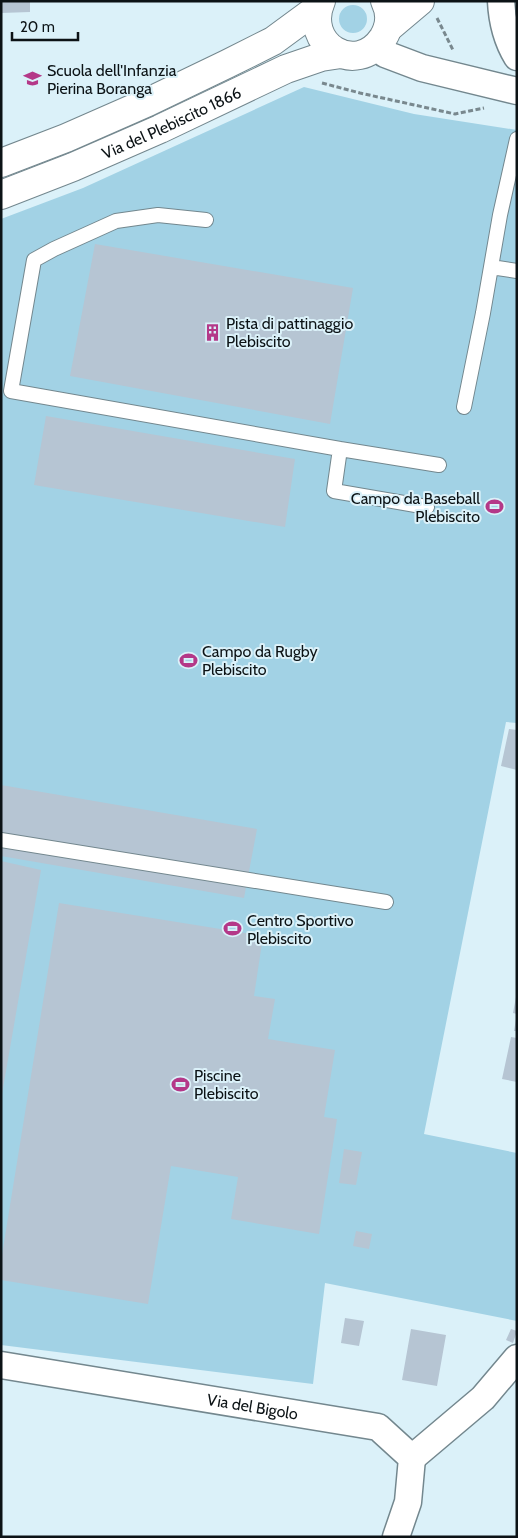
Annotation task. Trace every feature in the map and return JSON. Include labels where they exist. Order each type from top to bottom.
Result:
[{"type":"main road","points":[[320,5],[317,25],[319,32],[327,45],[341,54]]},
{"type":"main road","name":"Via del Plebiscito 1866","points":[[1,163],[66,138],[148,102],[227,64],[273,40],[320,5]]},
{"type":"main road","points":[[384,25],[427,6]]},
{"type":"main road","name":"Via del Plebiscito 1866","points":[[1,194],[151,133],[286,69],[321,57],[341,54],[358,56],[370,52],[384,25]]},
{"type":"street","points":[[501,1],[505,33],[517,57]]},
{"type":"street","points":[[384,25],[385,54],[422,68],[517,91]]},
{"type":"street","points":[[396,1537],[408,1502],[412,1458],[483,1398],[517,1358]]},
{"type":"street","name":"Via del Bigolo","points":[[1,1365],[378,1427],[412,1458]]},
{"type":"lane","points":[[464,407],[500,214],[514,161],[517,139]]},
{"type":"lane","points":[[206,220],[158,214],[116,221],[34,260],[11,391],[340,449],[439,464]]},
{"type":"lane","points":[[491,266],[517,271]]},
{"type":"lane","points":[[340,449],[334,491],[427,507]]},
{"type":"lane","points":[[1,840],[386,902]]},
{"type":"path","points":[[427,6],[454,52]]},
{"type":"path","points":[[316,81],[360,93],[455,114],[492,106]]},
{"type":"shaded area","points":[[353,5],[363,9],[367,19],[363,29],[353,33],[343,29],[339,19],[343,9]]},
{"type":"shaded area","name":"Centro Sportivo Plebiscito","points":[[304,87],[414,114],[517,130],[517,723],[506,722],[424,1134],[517,1153],[517,1321],[325,1283],[313,1384],[1,1345],[1,219],[83,188]]},
{"type":"building","points":[[1,1],[30,1],[30,12],[1,13]]},
{"type":"building","name":"Pista di pattinaggio Plebiscito","points":[[95,244],[353,288],[330,424],[70,376]]},
{"type":"building","points":[[46,416],[295,459],[285,527],[34,485]]},
{"type":"building","points":[[509,729],[517,730],[517,770],[501,766]]},
{"type":"building","points":[[1,785],[257,829],[244,898],[1,856]]},
{"type":"building","points":[[1,861],[41,870],[2,1094],[1,1094]]},
{"type":"building","name":"Piscine Plebiscito","points":[[59,903],[263,936],[254,996],[275,999],[268,1039],[335,1050],[324,1117],[337,1119],[319,1234],[231,1219],[238,1177],[171,1166],[148,1304],[1,1280],[1,1261]]},
{"type":"building","points":[[517,997],[517,1014],[513,1013]]},
{"type":"building","points":[[516,1019],[517,1031],[514,1031]]},
{"type":"building","points":[[511,1037],[517,1038],[517,1082],[502,1079]]},
{"type":"building","points":[[344,1149],[362,1152],[356,1185],[339,1183]]},
{"type":"building","points":[[356,1231],[372,1234],[369,1249],[353,1246]]},
{"type":"building","points":[[345,1318],[364,1321],[359,1346],[341,1343]]},
{"type":"building","points":[[411,1329],[446,1335],[437,1386],[402,1380]]},
{"type":"building","points":[[511,1329],[517,1331],[513,1343],[506,1340]]},
{"type":"place","name":"Scuola dell'Infanzia Pierina Boranga","points":[[33,79]]},
{"type":"place","name":"Pista di pattinaggio Plebiscito","points":[[212,332]]},
{"type":"place","name":"Campo da Baseball Plebiscito","points":[[494,507]]},
{"type":"place","name":"Campo da Rugby Plebiscito","points":[[188,660]]},
{"type":"place","name":"Centro Sportivo Plebiscito","points":[[233,929]]},
{"type":"place","name":"Piscine Plebiscito","points":[[180,1084]]}]
